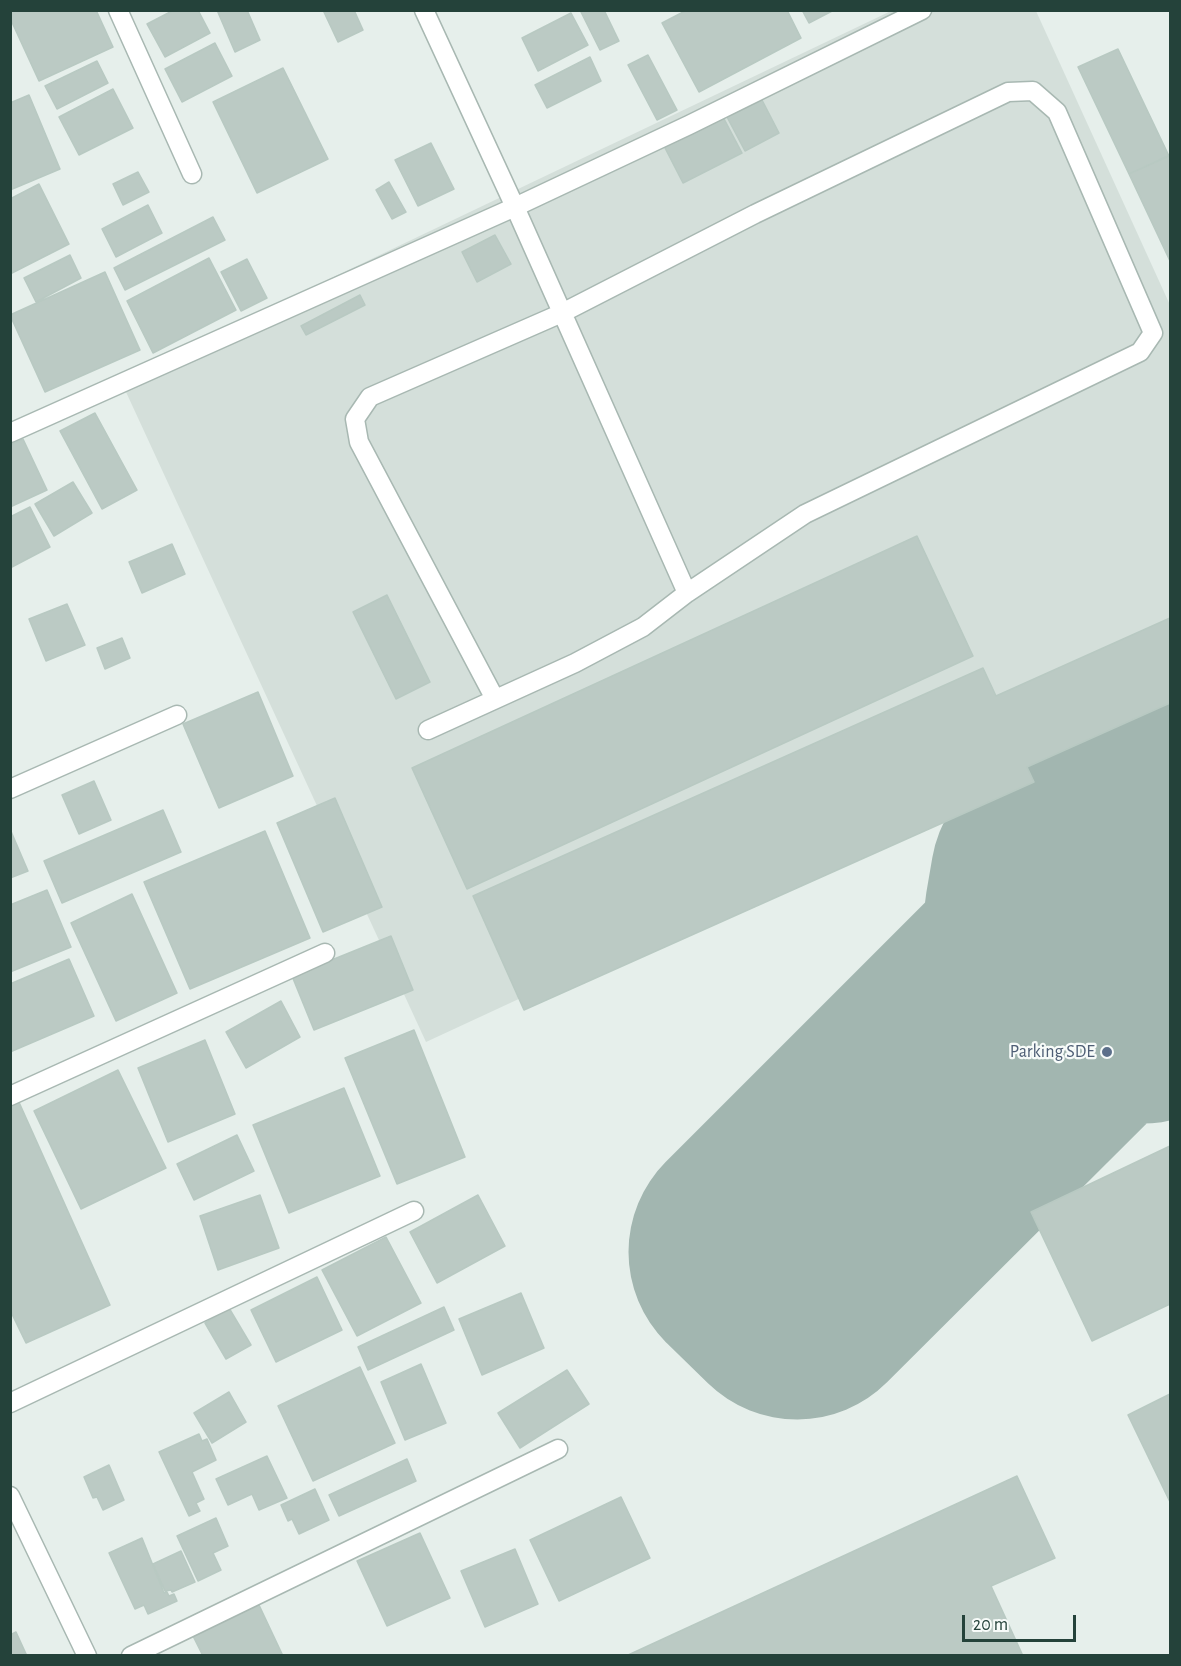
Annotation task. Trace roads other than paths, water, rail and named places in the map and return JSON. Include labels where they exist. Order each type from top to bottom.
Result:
[{"type":"street","points":[[118,10],[192,174]]},
{"type":"street","points":[[424,10],[687,593]]},
{"type":"street","points":[[10,433],[514,207],[689,125],[922,10]]},
{"type":"street","points":[[428,730],[575,663],[643,627],[687,593],[805,514],[1140,352],[1153,333],[1057,112],[1033,91],[1008,92],[755,214],[562,313],[370,397],[355,419],[359,442],[495,699]]},
{"type":"street","points":[[10,789],[177,715]]},
{"type":"street","points":[[10,1096],[325,953]]},
{"type":"street","points":[[10,1403],[414,1211]]},
{"type":"street","points":[[131,1656],[558,1449]]},
{"type":"street","points":[[10,1496],[87,1656]]},
{"type":"place","name":"Parking SDE","points":[[1107,1052]]}]
